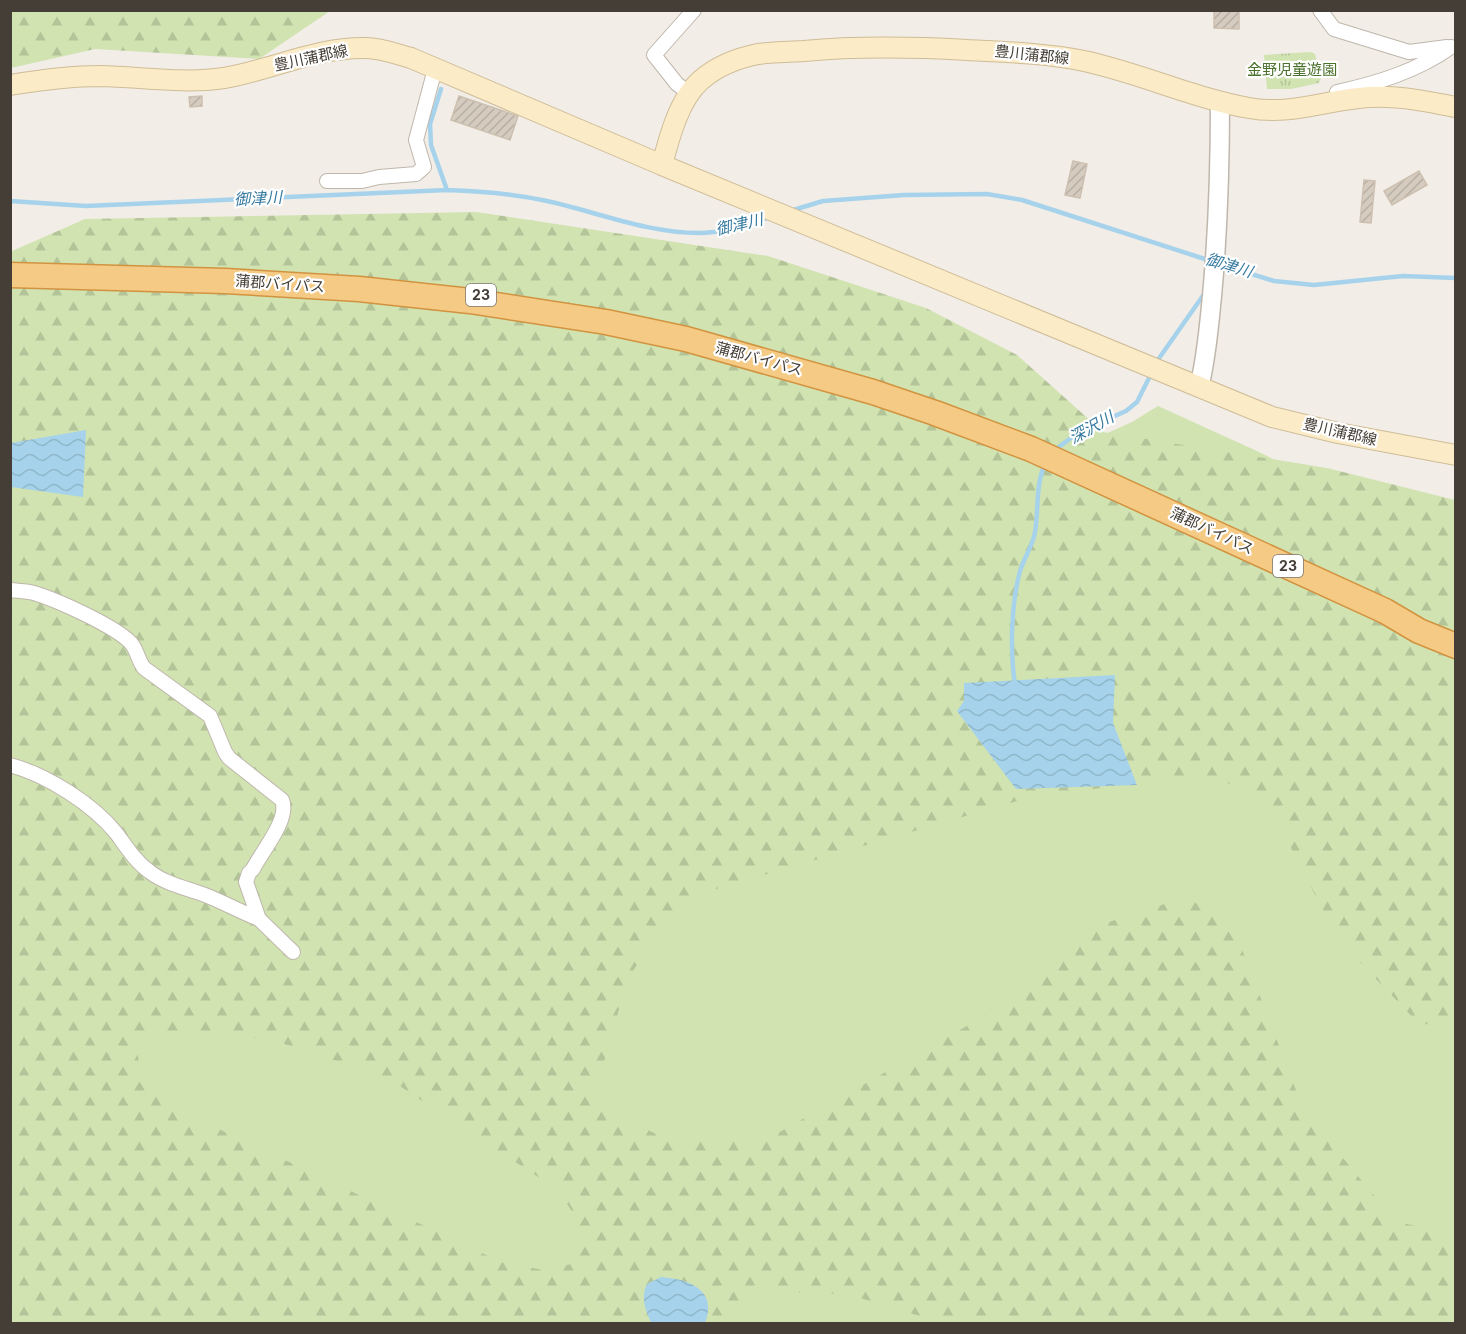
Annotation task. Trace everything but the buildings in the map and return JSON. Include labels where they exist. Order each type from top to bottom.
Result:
[{"type":"highway","name":"蒲郡バイパス","points":[[10,268],[290,276],[566,304],[710,336],[833,370],[936,409],[1122,485],[1455,633]]},
{"type":"highway","name":"蒲郡バイパス","points":[[10,275],[225,281],[359,289],[595,320],[686,339],[936,409]]},
{"type":"highway","name":"蒲郡バイパス","points":[[1122,485],[1385,611],[1419,631],[1455,646]]},
{"type":"main road","name":"豊川蒲郡線","points":[[662,165],[672,129],[689,93],[701,80],[717,69],[759,54],[859,46],[917,47],[1057,56],[1086,62],[1251,109],[1302,109],[1371,97],[1400,97],[1455,107]]},
{"type":"main road","name":"豊川蒲郡線","points":[[10,85],[99,76],[184,80],[223,78],[305,56],[348,48],[387,51],[411,58],[662,165],[1272,417],[1338,433],[1455,455]]},
{"type":"street","points":[[689,93],[677,84],[654,55],[694,10]]},
{"type":"street","points":[[1320,10],[1334,29],[1409,52],[1453,46]]},
{"type":"street","points":[[1302,109],[1313,98],[1371,85],[1402,74],[1432,60],[1453,46]]},
{"type":"street","points":[[327,181],[362,181],[416,174],[424,167],[417,140],[435,69]]},
{"type":"street","points":[[1200,382],[1207,353],[1218,240],[1220,102]]},
{"type":"street","points":[[10,590],[32,592],[102,624],[123,637],[133,646],[144,668],[210,716],[225,752],[230,758],[282,800],[285,806],[282,819],[249,873],[246,882],[260,919]]},
{"type":"street","points":[[10,765],[41,777],[96,812],[117,834],[134,857],[151,873],[177,886],[205,895],[260,919],[293,952]]},
{"type":"green space","points":[[10,11],[330,11],[259,59],[95,49],[11,68]]},
{"type":"green space","name":"金野児童遊園","points":[[1311,52],[1315,54],[1321,78],[1319,83],[1291,89],[1267,89],[1264,55]]},
{"type":"green space","points":[[476,212],[768,256],[926,308],[1017,355],[1103,432],[1327,468],[1455,500],[1455,1025],[1419,1024],[1337,938],[1264,795],[1199,774],[1024,799],[682,899],[628,978],[592,1104],[667,1139],[771,1137],[995,1010],[1106,923],[1186,897],[1233,926],[1304,1111],[1396,1222],[1455,1233],[1455,1323],[946,1324],[847,1294],[757,1292],[721,1324],[11,1323],[10,252],[85,219]],"holes":[[[164,1034],[266,1038],[386,1077],[558,1190],[573,1213],[576,1248],[574,1263],[548,1271],[501,1262],[170,1106],[142,1079],[137,1051],[138,1042]]]},
{"type":"green space","points":[[11,346],[1101,436],[1132,422],[1158,406],[1259,452],[1361,503],[1455,743],[1455,1323],[11,1324]]},
{"type":"water","points":[[86,430],[83,497],[11,487],[11,443]]},
{"type":"water","points":[[1115,675],[1113,723],[1137,785],[1016,789],[957,711],[964,701],[964,683]]},
{"type":"water","points":[[661,1277],[682,1280],[698,1288],[704,1294],[708,1302],[705,1323],[651,1323],[644,1304],[645,1289],[647,1284]]},
{"type":"waterway","points":[[441,89],[430,124],[431,145],[447,190]]},
{"type":"waterway","name":"御津川","points":[[10,201],[86,206],[447,190],[497,193],[535,199],[641,226],[680,232],[717,231],[770,217]]},
{"type":"waterway","name":"御津川","points":[[790,211],[823,201],[904,195],[987,194],[1022,200],[1211,261]]},
{"type":"waterway","name":"御津川","points":[[1219,264],[1274,281],[1314,285],[1403,276],[1456,278]]},
{"type":"waterway","name":"深沢川","points":[[1155,364],[1207,290]]},
{"type":"waterway","name":"深沢川","points":[[1052,452],[1079,432],[1126,411],[1137,402],[1152,372]]},
{"type":"waterway","name":"深沢川","points":[[1015,685],[1012,657],[1015,598],[1020,571],[1034,537],[1038,489],[1045,464]]}]
